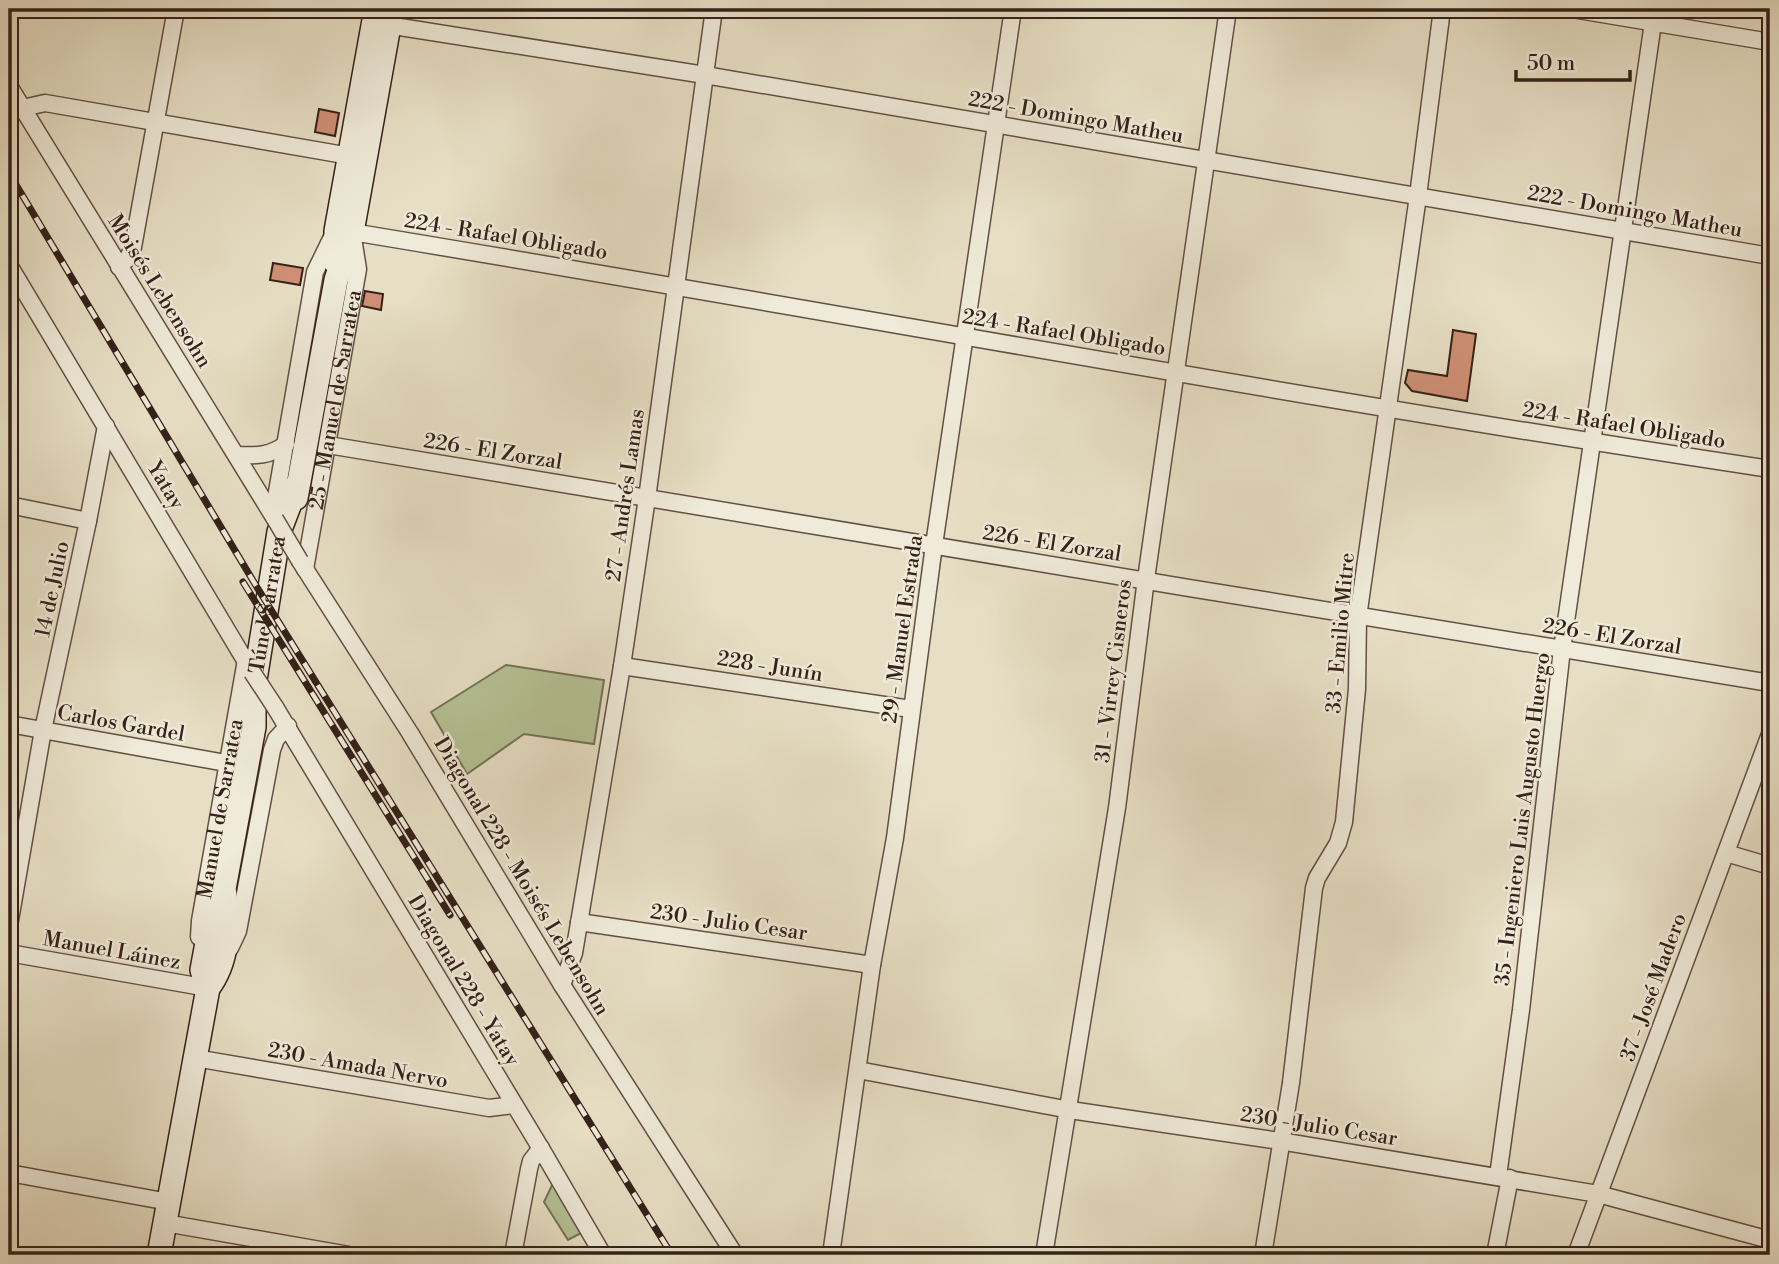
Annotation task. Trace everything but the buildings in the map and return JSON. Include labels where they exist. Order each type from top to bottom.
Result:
[{"type":"main road","points":[[344,232],[350,156],[383,16]]},
{"type":"main road","name":"25 - Manuel de Sarratea","points":[[344,232],[383,16]]},
{"type":"main road","name":"Túnel Sarratea","points":[[224,890],[254,727],[270,684],[292,544],[297,485],[344,232]]},
{"type":"main road","name":"Manuel de Sarratea","points":[[213,958],[211,921],[224,890]]},
{"type":"main road","points":[[159,1255],[208,988],[220,972],[213,958]]},
{"type":"street","points":[[119,267],[128,258],[133,247],[176,9]]},
{"type":"street","name":"27 - Andrés Lamas","points":[[562,985],[574,953],[622,666],[714,9]]},
{"type":"street","name":"29 - Manuel Estrada","points":[[831,1255],[873,965],[895,838],[934,545],[967,338],[1013,9]]},
{"type":"street","name":"31 - Virrey Cisneros","points":[[1044,1255],[1070,1110],[1117,808],[1146,579],[1228,9]]},
{"type":"street","name":"33 - Emilio Mitre","points":[[1263,1255],[1291,1083],[1314,888],[1338,843],[1344,822],[1357,689],[1358,617],[1442,9]]},
{"type":"street","points":[[1572,9],[1654,16],[1770,42]]},
{"type":"street","name":"222 - Domingo Matheu","points":[[383,16],[705,75],[1770,256]]},
{"type":"street","name":"35 - Ingeniero Luis Augusto Huergo","points":[[1495,1255],[1562,649],[1654,16]]},
{"type":"street","name":"Moisés Lebensohn","points":[[9,86],[274,517]]},
{"type":"street","points":[[23,108],[45,103],[350,156]]},
{"type":"street","points":[[274,517],[315,272],[344,232]]},
{"type":"street","name":"224 - Rafael Obligado","points":[[344,232],[675,285],[967,338],[1770,469]]},
{"type":"street","name":"25 - Manuel de Sarratea","points":[[302,565],[328,445],[358,269],[344,232]]},
{"type":"street","name":"Yatay","points":[[9,265],[249,666],[288,726]]},
{"type":"street","name":"14 de Julio","points":[[9,926],[43,730],[106,426]]},
{"type":"street","points":[[236,455],[265,455],[274,453],[286,444]]},
{"type":"street","name":"226 - El Zorzal","points":[[328,445],[1770,683]]},
{"type":"street","points":[[9,505],[88,521]]},
{"type":"street","name":"Diagonal 228 - Moisés Lebensohn","points":[[274,517],[410,733],[562,985],[735,1255]]},
{"type":"street","name":"Manuel de Sarratea","points":[[213,958],[199,944],[200,922],[226,763],[249,666]]},
{"type":"street","name":"228 - Junín","points":[[622,666],[911,709]]},
{"type":"street","name":"Carlos Gardel","points":[[9,724],[226,763]]},
{"type":"street","points":[[213,958],[232,944],[238,931],[272,751],[276,739],[288,726]]},
{"type":"street","name":"Diagonal 228 - Yatay","points":[[288,726],[603,1255]]},
{"type":"street","name":"37 - José Madero","points":[[1576,1255],[1770,734]]},
{"type":"street","points":[[1726,853],[1770,866]]},
{"type":"street","name":"230 - Julio Cesar","points":[[579,922],[873,965]]},
{"type":"street","name":"Manuel Láinez","points":[[9,953],[208,988]]},
{"type":"street","name":"230 - Amada Nervo","points":[[195,1058],[489,1108],[514,1105]]},
{"type":"street","name":"230 - Julio Cesar","points":[[858,1070],[1070,1110],[1280,1141],[1598,1194],[1770,1240]]},
{"type":"street","points":[[513,1255],[531,1161],[541,1148]]},
{"type":"street","points":[[9,1173],[349,1255]]},
{"type":"green space","points":[[506,665],[604,680],[594,744],[524,734],[467,774],[431,712]]},
{"type":"green space","points":[[553,1183],[583,1232],[568,1240],[544,1202]]},
{"type":"railway","points":[[9,173],[255,584],[672,1255]]},
{"type":"railway","points":[[243,582],[450,915]]}]
